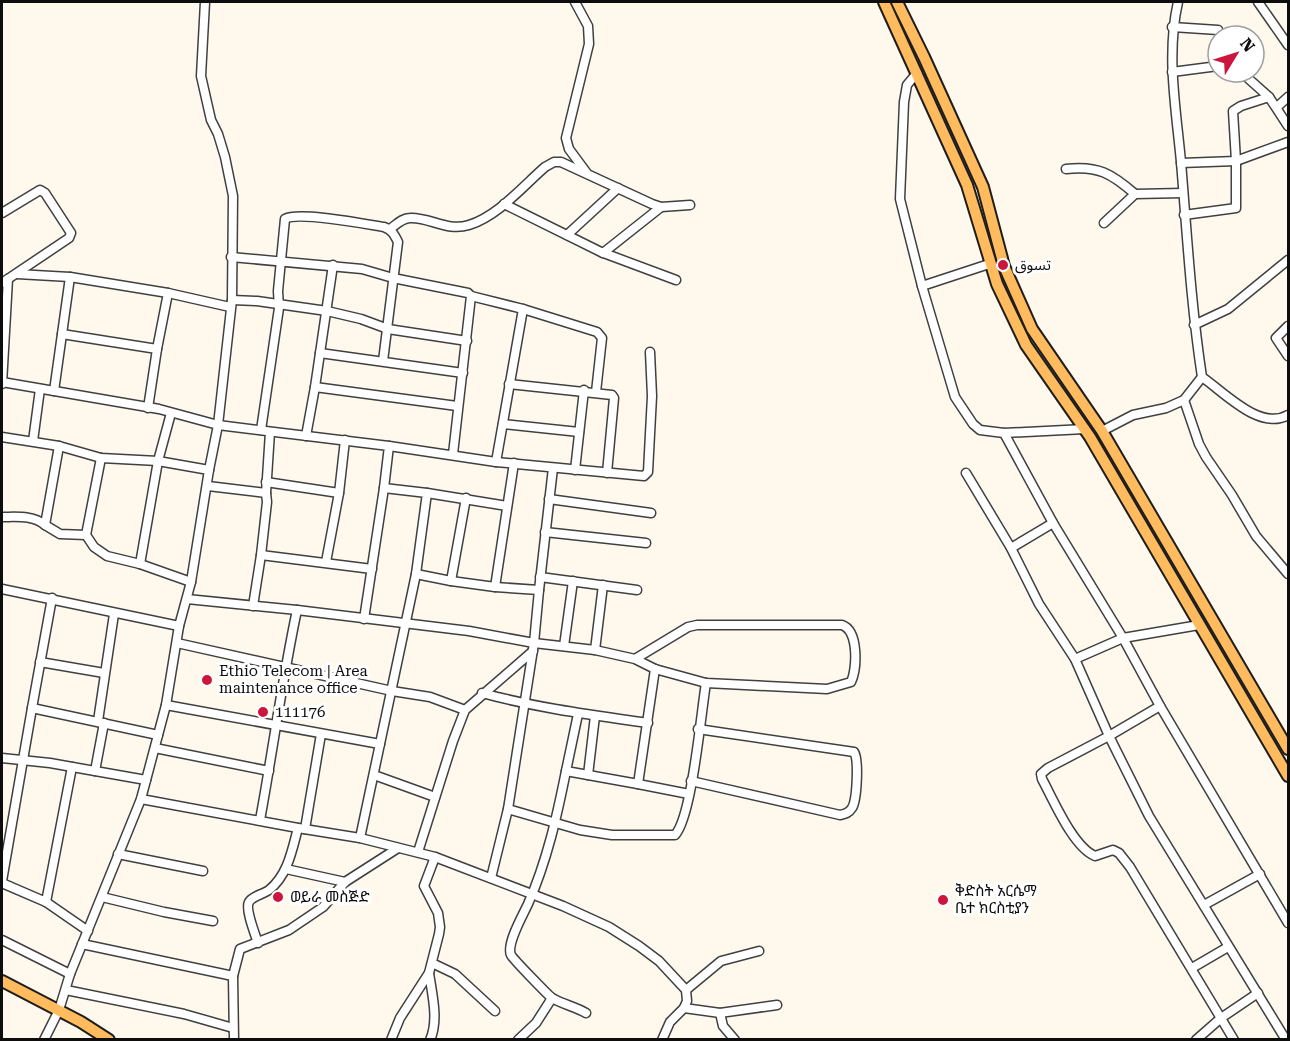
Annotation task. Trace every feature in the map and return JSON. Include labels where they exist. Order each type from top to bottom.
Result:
[{"type":"main road","points":[[884,2],[967,185],[989,264],[1004,303],[1026,345],[1084,429],[1288,776]]},
{"type":"main road","points":[[897,2],[983,187],[1004,266],[1032,329],[1102,431],[1288,749]]},
{"type":"main road","points":[[2,983],[109,1040]]},
{"type":"main road","points":[[58,1012],[101,1040]]},
{"type":"street","points":[[44,1040],[58,1012],[70,974],[141,799],[166,705],[179,626],[191,582],[218,425],[231,304],[233,196],[230,177],[218,134],[209,112],[201,76],[206,2]]},
{"type":"street","points":[[575,2],[588,26],[589,44],[566,138],[568,148],[588,174]]},
{"type":"street","points":[[1178,2],[1172,27],[1172,72],[1194,325],[1203,376],[1258,417],[1271,420],[1286,418]]},
{"type":"street","points":[[1258,2],[1288,45]]},
{"type":"street","points":[[1172,27],[1206,29]]},
{"type":"street","points":[[1172,72],[1206,68]]},
{"type":"street","points":[[917,73],[907,85],[904,102],[900,199],[922,286],[955,397],[962,410],[980,430],[1004,433],[1084,429]]},
{"type":"street","points":[[1254,84],[1277,107],[1288,126]]},
{"type":"street","points":[[1184,215],[1236,208],[1233,111],[1241,105],[1269,97]]},
{"type":"street","points":[[1277,107],[1288,97]]},
{"type":"street","points":[[1181,163],[1236,161],[1288,142]]},
{"type":"street","points":[[253,606],[267,502],[265,431],[279,304],[280,260],[285,219],[306,217],[390,229],[400,221],[410,218],[453,227],[466,226],[484,220],[545,167],[554,162],[561,162],[661,207],[690,205]]},
{"type":"street","points":[[1066,169],[1079,167],[1104,171],[1115,177],[1135,195]]},
{"type":"street","points":[[567,236],[618,188]]},
{"type":"street","points":[[2,213],[40,190],[45,193],[71,230],[69,238],[5,281],[9,287],[3,330],[2,382],[148,408],[218,425],[453,454],[496,462],[644,477],[648,472],[652,396],[650,352]]},
{"type":"street","points":[[1104,223],[1135,195],[1183,193]]},
{"type":"street","points":[[504,204],[603,253],[676,280]]},
{"type":"street","points":[[603,253],[661,207]]},
{"type":"street","points":[[383,361],[398,242],[390,229]]},
{"type":"street","points":[[231,257],[362,269],[393,278],[468,293],[471,296],[523,309],[600,335],[602,338],[596,392]]},
{"type":"street","points":[[1194,325],[1228,309],[1288,260]]},
{"type":"street","points":[[922,286],[989,264]]},
{"type":"street","points":[[306,436],[333,265]]},
{"type":"street","points":[[17,274],[70,278],[231,304],[256,301],[327,311],[361,319],[388,329],[467,341]]},
{"type":"street","points":[[54,391],[70,278]]},
{"type":"street","points":[[148,408],[168,293]]},
{"type":"street","points":[[453,454],[471,296]]},
{"type":"street","points":[[496,462],[523,309]]},
{"type":"street","points":[[1288,327],[1276,338],[1288,356]]},
{"type":"street","points":[[62,334],[157,349]]},
{"type":"street","points":[[320,353],[463,373]]},
{"type":"street","points":[[1102,431],[1133,415],[1166,408],[1184,399],[1203,376]]},
{"type":"street","points":[[509,384],[610,393],[614,398],[607,473]]},
{"type":"street","points":[[315,387],[457,406]]},
{"type":"street","points":[[33,441],[40,389]]},
{"type":"street","points":[[575,470],[584,390]]},
{"type":"street","points":[[1184,399],[1199,444],[1206,457],[1232,495],[1256,537],[1288,574]]},
{"type":"street","points":[[140,564],[158,461],[171,413]]},
{"type":"street","points":[[503,424],[579,432]]},
{"type":"street","points":[[1004,433],[1053,523],[1123,638],[1160,706],[1288,923]]},
{"type":"street","points":[[2,437],[59,446],[101,458],[158,461],[209,470]]},
{"type":"street","points":[[326,562],[339,493],[345,440]]},
{"type":"street","points":[[45,525],[59,446]]},
{"type":"street","points":[[364,619],[389,446]]},
{"type":"street","points":[[101,458],[86,536],[94,547],[107,556],[140,564],[191,582]]},
{"type":"street","points":[[495,587],[514,463]]},
{"type":"street","points":[[491,878],[508,809],[534,647],[544,532],[553,468]]},
{"type":"street","points":[[966,473],[1011,548],[1032,591],[1075,659],[1109,736],[1154,824],[1286,1040]]},
{"type":"street","points":[[266,482],[339,493]]},
{"type":"street","points":[[208,486],[266,493]]},
{"type":"street","points":[[384,488],[466,498],[507,506]]},
{"type":"street","points":[[360,838],[416,574],[427,493]]},
{"type":"street","points":[[451,581],[466,498]]},
{"type":"street","points":[[549,499],[651,513]]},
{"type":"street","points":[[2,517],[25,517],[39,520],[60,534],[86,536]]},
{"type":"street","points":[[1011,548],[1053,523]]},
{"type":"street","points":[[544,532],[646,543]]},
{"type":"street","points":[[261,555],[372,569]]},
{"type":"street","points":[[416,574],[451,581],[538,591]]},
{"type":"street","points":[[540,577],[637,590]]},
{"type":"street","points":[[564,646],[573,581]]},
{"type":"street","points":[[595,650],[603,585]]},
{"type":"street","points":[[2,589],[179,626]]},
{"type":"street","points":[[52,598],[2,882],[46,902],[87,931]]},
{"type":"street","points":[[187,599],[469,631],[534,647],[564,646],[595,650],[635,659],[656,669],[706,683],[827,688],[851,682],[855,670],[853,637],[846,626],[842,625],[697,625],[688,627],[635,659]]},
{"type":"street","points":[[260,820],[285,667],[297,610]]},
{"type":"street","points":[[95,771],[105,673],[114,614]]},
{"type":"street","points":[[1075,659],[1123,638],[1199,625]]},
{"type":"street","points":[[177,644],[429,697],[465,710]]},
{"type":"street","points":[[418,852],[465,710],[534,647]]},
{"type":"street","points":[[40,662],[105,673]]},
{"type":"street","points":[[638,784],[656,669]]},
{"type":"street","points":[[508,809],[580,830],[612,835],[673,836],[679,829],[690,794],[706,683]]},
{"type":"street","points":[[482,693],[525,705],[648,723]]},
{"type":"street","points":[[166,705],[380,744]]},
{"type":"street","points":[[1160,706],[1048,768],[1041,774],[1042,779],[1075,838],[1085,849],[1095,856],[1113,850],[1119,853],[1130,867],[1234,1040]]},
{"type":"street","points":[[32,708],[158,735]]},
{"type":"street","points":[[578,714],[555,822],[532,895],[511,941],[510,951],[511,957],[552,998],[586,1013]]},
{"type":"street","points":[[588,775],[595,716]]},
{"type":"street","points":[[691,781],[840,815],[851,810],[855,802],[857,759],[854,752],[698,729]]},
{"type":"street","points":[[258,943],[248,903],[282,878],[286,869],[302,828],[321,734]]},
{"type":"street","points":[[155,748],[269,771]]},
{"type":"street","points":[[2,758],[146,780]]},
{"type":"street","points":[[46,902],[72,767]]},
{"type":"street","points":[[566,771],[690,794]]},
{"type":"street","points":[[374,775],[435,797]]},
{"type":"street","points":[[141,799],[360,838],[418,852],[491,878],[609,927],[659,961],[686,990],[687,1001],[684,1008],[670,1022],[662,1040]]},
{"type":"street","points":[[234,1040],[233,976],[240,950],[289,930],[323,907],[345,882],[398,848]]},
{"type":"street","points":[[118,854],[203,871]]},
{"type":"street","points":[[391,1040],[400,1018],[429,973],[439,934],[440,920],[424,885],[435,857]]},
{"type":"street","points":[[286,869],[345,882]]},
{"type":"street","points":[[1204,905],[1260,874]]},
{"type":"street","points":[[102,897],[213,921]]},
{"type":"street","points":[[2,940],[70,974]]},
{"type":"street","points":[[82,944],[233,976]]},
{"type":"street","points":[[1192,968],[1228,947]]},
{"type":"street","points":[[686,990],[721,961],[759,951]]},
{"type":"street","points":[[432,963],[455,974],[495,1011]]},
{"type":"street","points":[[429,973],[432,1036],[440,1040]]},
{"type":"street","points":[[66,990],[184,1014],[233,1028]]},
{"type":"street","points":[[1196,1040],[1221,1018],[1258,993]]},
{"type":"street","points":[[518,1040],[536,1023],[552,998]]},
{"type":"street","points":[[684,1008],[720,1013],[777,1005]]},
{"type":"street","points":[[720,1013],[723,1026],[735,1040]]},
{"type":"place","name":"تسوق","points":[[1003,265]]},
{"type":"place","name":"Ethio Telecom | Area maintenance office","points":[[207,680]]},
{"type":"place","name":"111176","points":[[263,712]]},
{"type":"place","name":"ወይራ መስጅድ","points":[[278,897]]},
{"type":"place","name":"ቅድስት አርሴማ ቤተ ክርስቲያን","points":[[943,900]]}]
